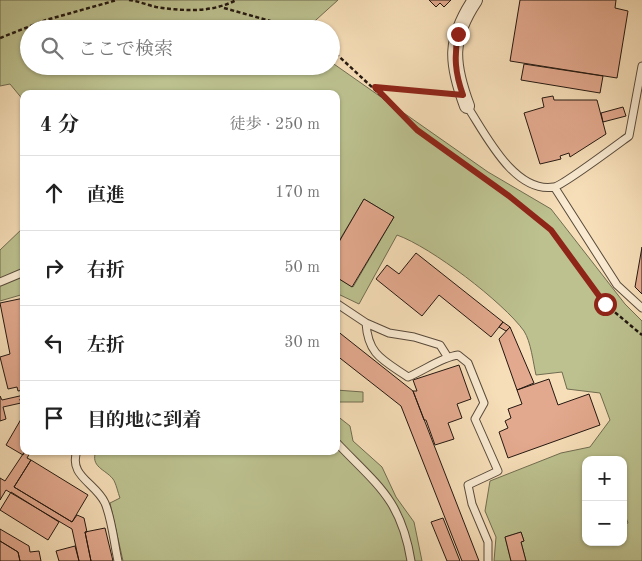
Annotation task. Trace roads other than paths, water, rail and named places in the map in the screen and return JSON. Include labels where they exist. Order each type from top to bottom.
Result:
[{"type":"street","points":[[465,100],[455,74],[455,55],[458,34],[464,17],[475,0]]},
{"type":"lane","points":[[465,100],[514,174],[528,183],[555,188],[630,136],[642,66]]},
{"type":"lane","points":[[555,188],[617,285],[642,308]]},
{"type":"lane","points":[[0,282],[20,274]]},
{"type":"lane","points":[[340,306],[366,323],[389,333],[414,337],[440,345],[447,356]]},
{"type":"lane","points":[[366,323],[367,341],[377,356],[408,377],[437,364],[447,356],[458,355],[468,363],[484,403],[475,419],[498,470],[468,485],[472,504],[488,542],[488,561]]},
{"type":"lane","points":[[340,446],[392,502],[407,536],[411,561]]},
{"type":"lane","points":[[76,455],[75,468],[84,480],[97,490],[105,504],[118,561]]}]
